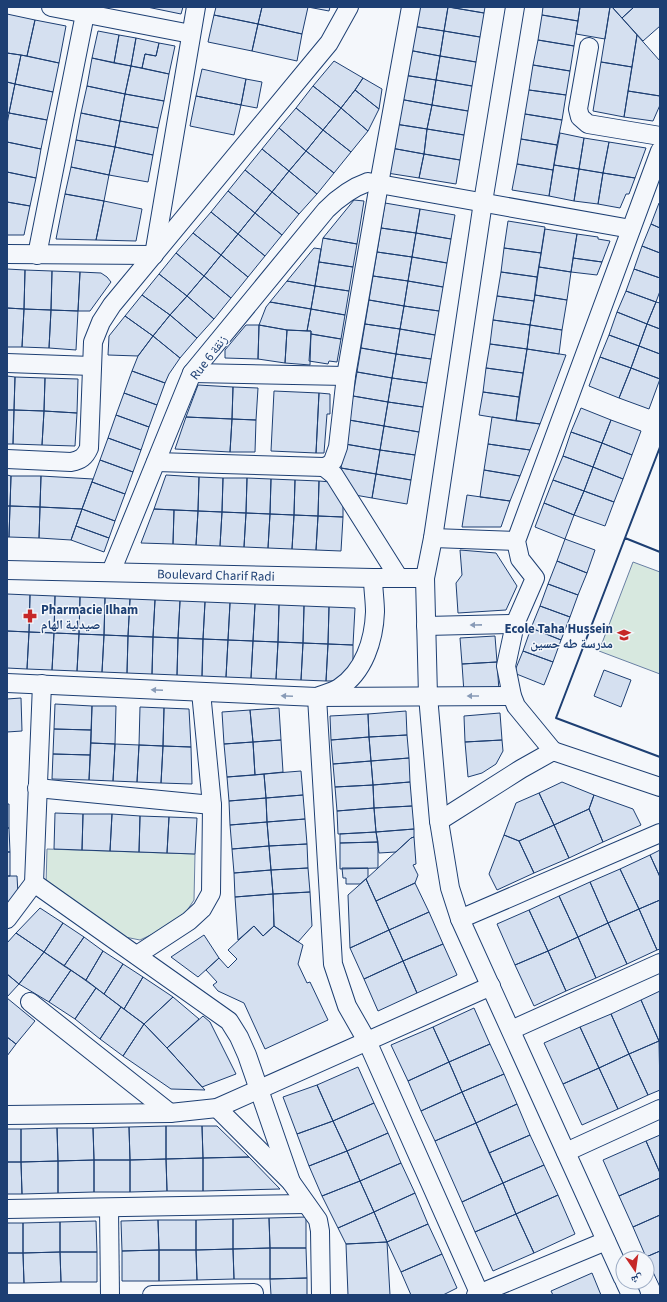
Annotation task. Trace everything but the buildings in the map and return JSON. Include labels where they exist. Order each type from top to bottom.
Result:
[{"type":"street","points":[[51,7],[191,34]]},
{"type":"street","points":[[154,255],[196,7]]},
{"type":"street","points":[[7,459],[71,462],[79,461],[86,456],[89,448],[93,342],[101,322],[112,305],[329,43],[349,7]]},
{"type":"street","points":[[156,462],[324,467],[333,461],[338,447],[346,376],[411,7]]},
{"type":"street","points":[[515,7],[482,202],[433,538],[425,578],[428,696],[439,821],[450,888],[460,919],[615,1261]]},
{"type":"street","points":[[37,255],[86,14]]},
{"type":"street","points":[[589,47],[578,109],[580,117],[588,124],[660,136]]},
{"type":"street","points":[[660,152],[516,541],[520,559],[535,578],[515,624],[506,666],[512,696],[516,706],[553,751],[660,787]]},
{"type":"street","name":"Rue 6 زنقة","points":[[111,572],[192,373],[326,210],[344,193],[368,182],[631,229]]},
{"type":"street","points":[[7,254],[154,255]]},
{"type":"street","points":[[7,363],[92,366]]},
{"type":"street","points":[[192,373],[346,376]]},
{"type":"street","points":[[324,467],[334,476],[399,578]]},
{"type":"street","points":[[433,538],[516,541]]},
{"type":"street","name":"Boulevard Charif Radi","points":[[7,570],[425,578]]},
{"type":"street","points":[[317,697],[339,688],[356,673],[365,658],[372,636],[375,613],[373,578]]},
{"type":"street","points":[[426,626],[515,624]]},
{"type":"street","points":[[7,683],[317,697],[512,696]]},
{"type":"street","points":[[7,920],[34,883],[42,684]]},
{"type":"street","points":[[137,956],[189,921],[202,909],[211,893],[212,805],[201,692]]},
{"type":"street","points":[[317,697],[333,964],[339,986],[347,1006],[366,1041],[478,1295],[606,1241]]},
{"type":"street","points":[[439,821],[521,769],[553,751]]},
{"type":"street","points":[[37,788],[212,805]]},
{"type":"street","points":[[460,919],[660,832]]},
{"type":"street","points":[[34,883],[229,1021],[239,1037],[247,1055],[291,1182]]},
{"type":"street","points":[[511,1030],[660,963]]},
{"type":"street","points":[[7,1115],[170,1112],[217,1108],[491,986]]},
{"type":"street","points":[[30,1002],[170,1112]]},
{"type":"street","points":[[217,1108],[291,1182],[318,1220],[320,1230],[321,1295]]},
{"type":"street","points":[[566,1152],[660,1109]]},
{"type":"street","points":[[7,1209],[306,1204]]},
{"type":"street","points":[[109,1208],[110,1295]]},
{"type":"street","points":[[152,1295],[254,1293]]},
{"type":"shaded area","points":[[633,562],[660,572],[660,674],[599,651]]},
{"type":"shaded area","points":[[47,849],[195,854],[194,900],[186,912],[157,932],[140,940],[125,937],[46,885]]},
{"type":"wall","points":[[626,539],[625,538],[660,447]]},
{"type":"wall","points":[[660,552],[625,538],[556,718],[660,757]]},
{"type":"place","name":"Pharmacie Ilham صيدلية الهام","points":[[30,616]]},
{"type":"place","name":"Ecole Taha Hussein مدرسة طه حسين","points":[[624,635]]}]
